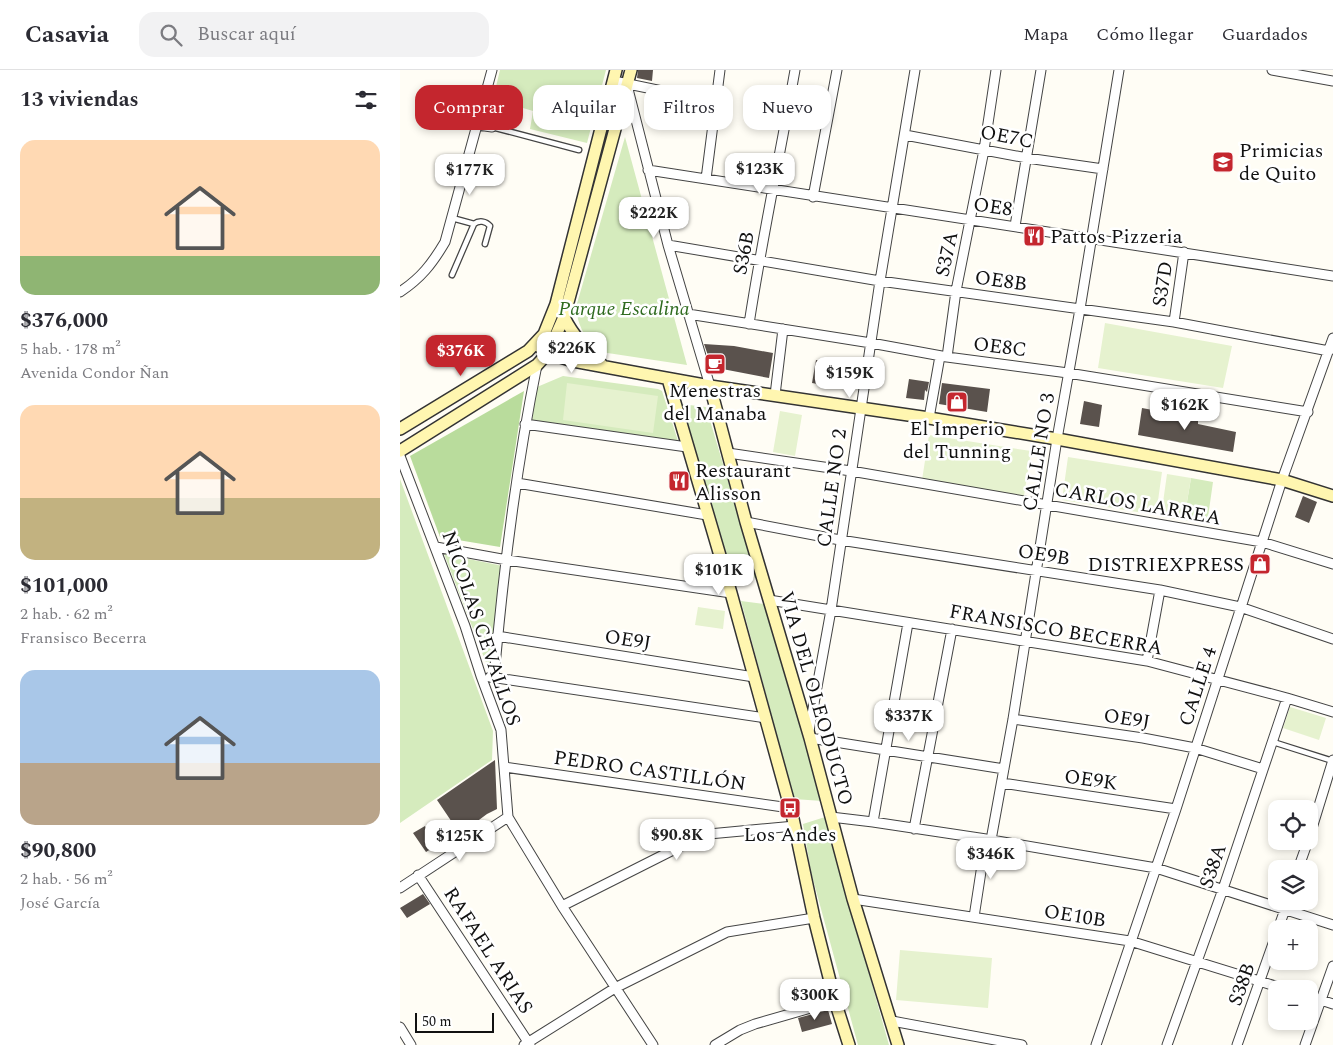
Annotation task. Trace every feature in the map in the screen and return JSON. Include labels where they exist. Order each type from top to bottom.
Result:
[{"type":"street","points":[[488,85],[492,70]]},
{"type":"street","points":[[400,429],[528,351],[544,334],[556,304],[615,76],[627,85],[631,70]]},
{"type":"street","points":[[718,85],[720,70]]},
{"type":"street","name":"S36B","points":[[749,324],[759,260],[774,189],[795,70]]},
{"type":"street","points":[[813,197],[837,70]]},
{"type":"street","name":"CALLE NO 2","points":[[809,735],[831,610],[860,407],[915,70]]},
{"type":"street","name":"S37A","points":[[929,418],[944,357],[971,221],[996,70]]},
{"type":"street","points":[[1015,226],[1041,70]]},
{"type":"street","name":"CALLE NO 3","points":[[974,917],[988,840],[1002,783],[1013,719],[1057,439],[1119,70]]},
{"type":"street","points":[[1272,70],[1333,81]]},
{"type":"street","name":"VIA DEL OLEODUCTO","points":[[634,113],[668,245],[710,386],[746,522],[809,735],[853,899],[898,1045]]},
{"type":"street","points":[[400,292],[414,283],[432,263],[445,242],[477,130]]},
{"type":"street","points":[[400,451],[537,365],[548,353],[564,317],[615,130]]},
{"type":"street","points":[[706,179],[712,130]]},
{"type":"street","name":"OE7C","points":[[905,135],[1027,158],[1103,169]]},
{"type":"street","name":"OE8","points":[[648,170],[1333,276]]},
{"type":"street","name":"OE8B","points":[[668,245],[880,281],[1174,322],[1330,349]]},
{"type":"street","name":"S37D","points":[[1174,322],[1184,252]]},
{"type":"street","name":"OE8C","points":[[688,314],[871,343],[944,357],[1068,373],[1308,412]]},
{"type":"street","points":[[564,317],[583,346],[602,366]]},
{"type":"street","points":[[775,395],[783,329]]},
{"type":"street","name":"CALLE 4","points":[[1096,1045],[1176,809],[1282,480],[1333,338]]},
{"type":"street","points":[[536,344],[548,353],[573,360],[668,379],[860,407],[1057,439],[1282,480],[1333,496]]},
{"type":"street","points":[[494,678],[497,636],[525,424],[537,365]]},
{"type":"street","points":[[668,379],[707,515],[732,593],[766,718],[795,826],[814,918],[848,1045]]},
{"type":"street","points":[[525,424],[687,447]]},
{"type":"street","name":"CARLOS LARREA","points":[[728,453],[851,471],[1262,542],[1333,564]]},
{"type":"street","name":"NICOLAS CEVALLOS","points":[[400,456],[436,547],[501,730],[508,817],[562,906],[653,1045]]},
{"type":"street","points":[[517,483],[707,515]]},
{"type":"street","name":"OE9B","points":[[746,522],[840,540],[1160,590],[1240,607],[1333,639]]},
{"type":"street","points":[[436,547],[507,560],[732,593]]},
{"type":"street","points":[[1147,660],[1160,590]]},
{"type":"street","name":"FRANSISCO BECERRA","points":[[769,600],[1147,660],[1333,712]]},
{"type":"street","points":[[873,822],[908,623]]},
{"type":"street","points":[[914,829],[952,629]]},
{"type":"street","name":"OE9J","points":[[497,636],[754,677]]},
{"type":"street","points":[[481,676],[766,718]]},
{"type":"street","name":"S38A","points":[[1168,1045],[1287,698]]},
{"type":"street","name":"OE9J","points":[[1013,719],[1142,738],[1195,748],[1263,769]]},
{"type":"street","points":[[809,735],[886,750],[1004,769]]},
{"type":"street","points":[[1318,816],[1329,790],[1333,760]]},
{"type":"street","name":"PEDRO CASTILLÓN","points":[[504,767],[790,808]]},
{"type":"street","name":"OE9K","points":[[1002,783],[1176,809]]},
{"type":"street","points":[[400,888],[508,817]]},
{"type":"street","points":[[831,817],[988,840],[1156,868],[1223,889],[1268,900]]},
{"type":"street","points":[[562,906],[697,838],[709,834],[795,826]]},
{"type":"street","name":"RAFAEL ARIAS","points":[[418,875],[528,1044]]},
{"type":"street","name":"OE10B","points":[[853,899],[1130,941],[1268,983]]},
{"type":"street","points":[[1298,910],[1333,925]]},
{"type":"street","points":[[528,1044],[615,988],[727,932],[814,918]]},
{"type":"street","name":"S38B","points":[[1237,1045],[1268,960]]},
{"type":"street","points":[[1305,1045],[1333,966]]},
{"type":"street","points":[[1318,999],[1333,1004]]},
{"type":"street","points":[[715,1045],[740,1030],[756,1024],[835,1001]]},
{"type":"street","points":[[892,1021],[1022,1045]]},
{"type":"street","points":[[400,1027],[411,1045]]},
{"type":"lane","points":[[503,130],[579,150]]},
{"type":"lane","points":[[452,218],[474,224],[480,222],[490,224],[485,244]]},
{"type":"lane","points":[[452,275],[474,224]]},
{"type":"lane","points":[[1272,742],[1333,760]]},
{"type":"green space","points":[[500,70],[606,70],[602,85],[533,85],[533,111],[523,108],[523,85],[496,85]]},
{"type":"green space","points":[[533,111],[533,130],[530,129]]},
{"type":"green space","points":[[534,130],[590,130],[587,143]]},
{"type":"green space","name":"Parque Escalina","points":[[625,137],[687,365],[601,352],[587,337],[578,321],[576,307]]},
{"type":"green space","points":[[1105,323],[1232,346],[1223,388],[1098,368]]},
{"type":"green space","points":[[563,376],[662,391],[678,441],[532,420],[537,387]]},
{"type":"green space","points":[[567,383],[658,396],[653,433],[563,420]]},
{"type":"green space","points":[[524,391],[500,547],[440,537],[410,456]]},
{"type":"green space","points":[[681,404],[706,407],[757,578],[731,574]]},
{"type":"green space","points":[[780,411],[802,415],[795,456],[773,452]]},
{"type":"green space","points":[[929,435],[1031,451],[1024,496],[922,480]]},
{"type":"green space","points":[[1068,457],[1162,472],[1156,515],[1062,500]]},
{"type":"green space","points":[[1167,474],[1191,478],[1184,520],[1161,517]]},
{"type":"green space","points":[[1191,478],[1213,482],[1207,524],[1184,520]]},
{"type":"green space","points":[[400,479],[493,731],[492,760],[400,823]]},
{"type":"green space","points":[[444,554],[503,566],[490,673]]},
{"type":"green space","points":[[741,601],[765,604],[822,801],[794,799]]},
{"type":"green space","points":[[698,607],[725,611],[723,629],[695,625]]},
{"type":"green space","points":[[1290,707],[1326,718],[1319,740],[1283,728]]},
{"type":"green space","points":[[825,817],[889,1045],[858,1045],[811,872],[803,824]]},
{"type":"green space","points":[[900,950],[992,958],[988,1008],[896,1000]]},
{"type":"building","points":[[638,70],[653,70],[652,81],[637,78]]},
{"type":"building","points":[[704,344],[734,346],[773,353],[769,378],[712,367]]},
{"type":"building","points":[[816,360],[855,366],[852,387],[848,389],[812,383]]},
{"type":"building","points":[[909,379],[929,382],[927,392],[925,390],[924,400],[906,398]]},
{"type":"building","points":[[942,383],[990,389],[987,412],[939,404]]},
{"type":"building","points":[[1084,401],[1102,405],[1099,427],[1080,424]]},
{"type":"building","points":[[1142,408],[1163,412],[1162,416],[1180,420],[1181,417],[1198,421],[1198,424],[1236,432],[1233,452],[1138,435]]},
{"type":"building","points":[[1303,496],[1317,502],[1309,523],[1295,517]]},
{"type":"building","points":[[495,760],[497,809],[460,834],[437,800]]},
{"type":"building","points":[[425,826],[437,845],[426,852],[413,833]]},
{"type":"building","points":[[423,894],[430,904],[407,918],[400,908]]},
{"type":"building","points":[[828,1010],[832,1024],[802,1032],[798,1018]]},
{"type":"place","name":"Primicias de Quito","points":[[1223,162]]},
{"type":"place","name":"Pattos Pizzeria","points":[[1034,236]]},
{"type":"place","name":"Menestras del Manaba","points":[[715,364]]},
{"type":"place","name":"El Imperio del Tunning","points":[[957,402]]},
{"type":"place","name":"Restaurant Alisson","points":[[679,481]]},
{"type":"place","name":"DISTRIEXPRESS","points":[[1260,564]]},
{"type":"place","name":"Los Andes","points":[[790,808]]}]
